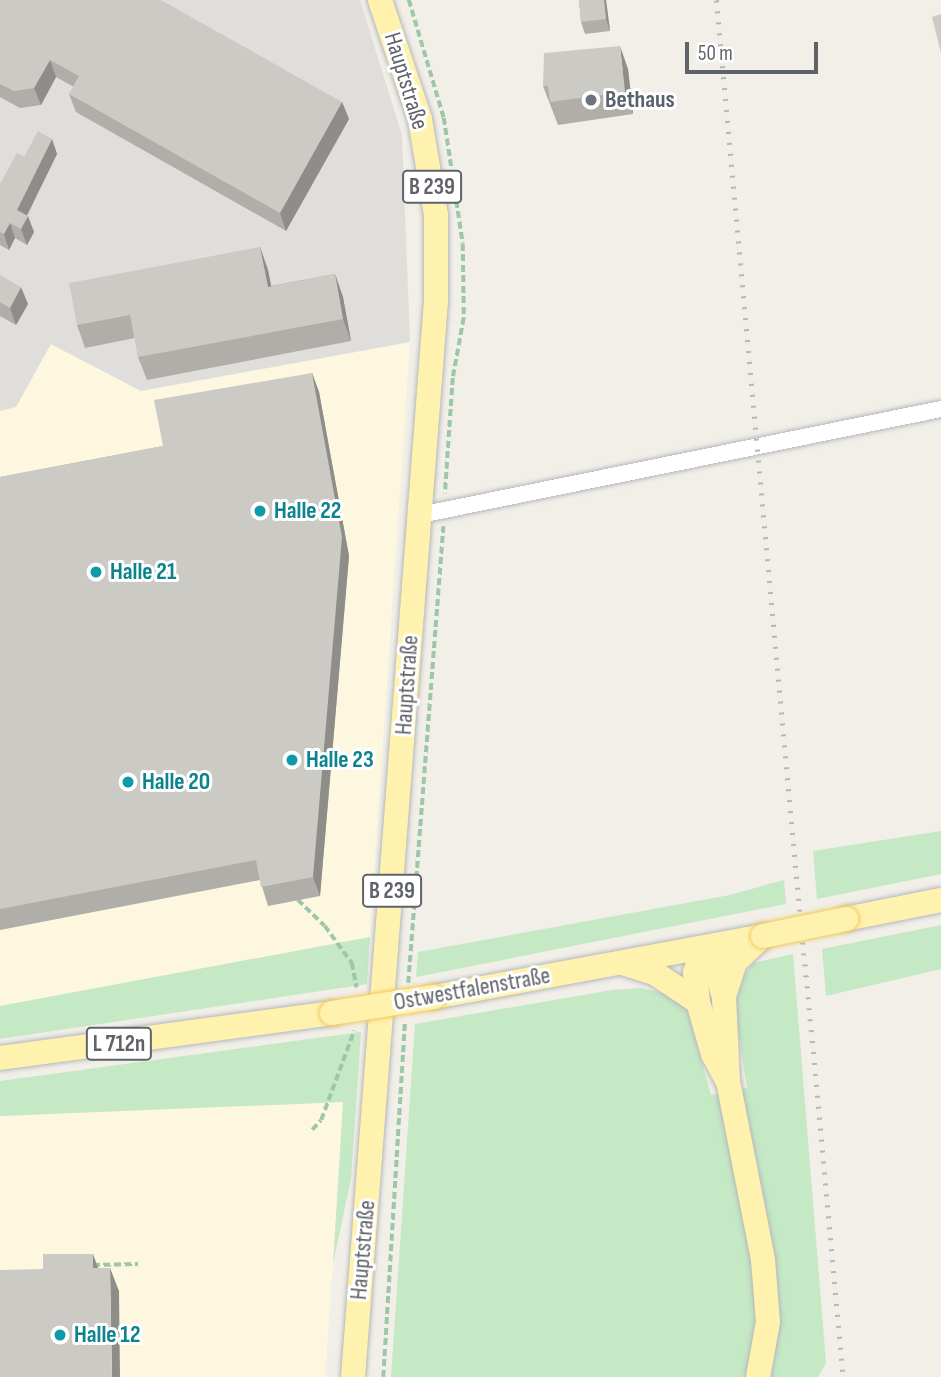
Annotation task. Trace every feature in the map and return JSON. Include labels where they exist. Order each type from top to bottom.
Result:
[{"type":"main road","name":"Hauptstraße","points":[[353,1377],[432,512],[436,215],[420,119],[380,0]]},
{"type":"main road","name":"Ostwestfalenstraße","points":[[0,1058],[435,997],[703,948],[941,900]]},
{"type":"main road","points":[[724,997],[735,962],[763,936]]},
{"type":"main road","points":[[728,1081],[713,1054],[698,1002],[695,973],[703,948],[713,959],[724,997],[728,1081],[763,1260],[768,1322],[758,1377]]},
{"type":"main road","points":[[623,963],[656,974],[698,1002]]},
{"type":"street","points":[[432,512],[941,409]]},
{"type":"path","points":[[407,988],[432,512]]},
{"type":"path","points":[[383,1377],[405,1015]]},
{"type":"path","points":[[83,1265],[138,1264]]},
{"type":"path","points":[[110,1265],[110,1273]]},
{"type":"shaded area","points":[[0,0],[360,0],[402,135],[410,342],[141,391],[51,344],[16,407],[0,411]]},
{"type":"shaded area","points":[[410,342],[370,937],[0,1006],[0,411],[16,407],[50,344],[141,391]]},
{"type":"shaded area","points":[[344,1102],[325,1377],[0,1377],[0,1116]]},
{"type":"green space","points":[[941,831],[941,874],[817,899],[813,851]]},
{"type":"green space","points":[[784,880],[786,904],[416,977],[418,952],[730,895]]},
{"type":"green space","points":[[941,925],[941,969],[826,996],[822,949]]},
{"type":"green space","points":[[370,937],[367,984],[0,1039],[0,1006]]},
{"type":"green space","points":[[793,954],[826,1363],[818,1377],[391,1377],[415,1024],[612,990],[641,988],[667,994],[688,1011],[711,1095],[747,1088],[734,1006],[744,975],[753,963]]},
{"type":"green space","points":[[361,1032],[351,1179],[333,1264],[343,1102],[0,1116],[0,1081]]},
{"type":"building","points":[[0,0],[161,0],[342,102],[280,213],[69,94],[79,76],[50,60],[34,88],[14,91],[0,84]]},
{"type":"building","points":[[579,0],[604,0],[606,19],[581,22]]},
{"type":"building","points":[[941,14],[941,53],[932,17]]},
{"type":"building","points":[[620,46],[625,92],[550,102],[548,86],[543,86],[544,53]]},
{"type":"building","points":[[38,131],[52,139],[17,210],[28,216],[21,229],[10,223],[4,234],[0,232],[0,184],[17,153],[24,157]]},
{"type":"building","points":[[260,247],[268,287],[335,274],[343,319],[138,357],[130,315],[77,325],[69,283]]},
{"type":"building","points":[[0,275],[21,287],[10,308],[0,302]]},
{"type":"building","points":[[312,373],[342,537],[313,877],[261,887],[256,860],[0,909],[0,477],[163,446],[154,400]]},
{"type":"building","name":"Halle 12","points":[[43,1254],[93,1254],[93,1268],[110,1268],[112,1377],[0,1377],[0,1270],[43,1269]]},
{"type":"railway","points":[[716,0],[843,1377]]},
{"type":"place","name":"Bethaus","points":[[591,100]]},
{"type":"place","name":"Halle 22","points":[[260,511]]},
{"type":"place","name":"Halle 21","points":[[96,572]]},
{"type":"place","name":"Halle 23","points":[[292,760]]},
{"type":"place","name":"Halle 20","points":[[128,782]]},
{"type":"place","name":"Halle 12","points":[[60,1335]]}]
